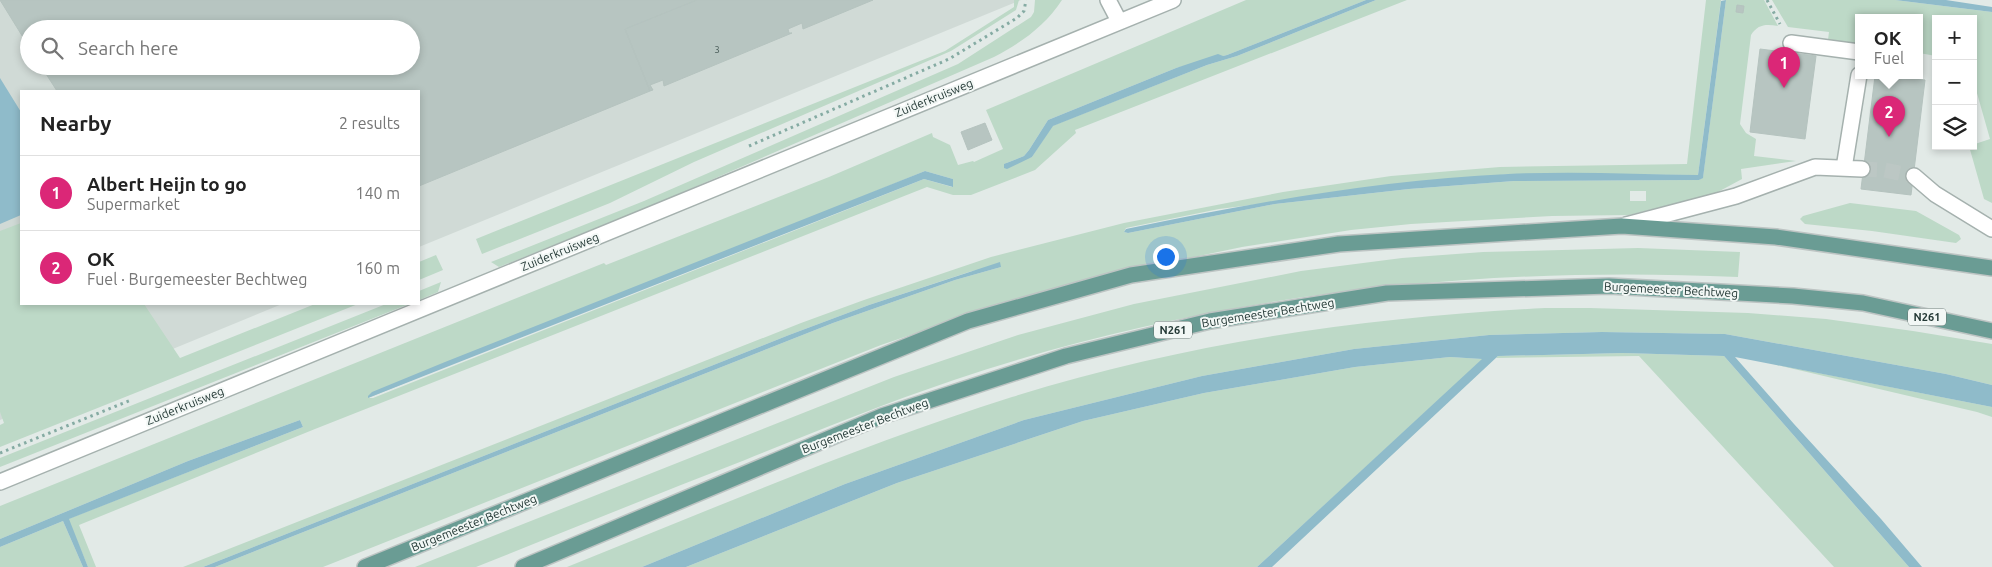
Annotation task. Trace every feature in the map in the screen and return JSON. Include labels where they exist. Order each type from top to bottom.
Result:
[{"type":"main road","name":"Burgemeester Bechtweg","points":[[365,567],[968,321],[1131,275],[1339,244],[1622,226],[1776,237],[1992,268]]},
{"type":"main road","name":"Burgemeester Bechtweg","points":[[523,567],[882,416],[1066,356],[1220,320],[1386,293],[1609,286],[1793,296],[1863,303],[1992,331]]},
{"type":"street","points":[[1108,0],[1120,21]]},
{"type":"street","name":"Zuiderkruisweg","points":[[0,482],[1173,0]]},
{"type":"street","points":[[1790,43],[1855,51]]},
{"type":"street","points":[[1844,168],[1859,79]]},
{"type":"street","name":"Burgemeester Bechtweg","points":[[1622,226],[1736,196],[1815,166],[1862,169]]},
{"type":"street","points":[[1914,176],[1935,194],[1992,229]]},
{"type":"path","points":[[741,150],[949,59],[1024,12],[1026,0]]},
{"type":"shaded area","points":[[0,0],[1021,0],[420,247],[420,90],[20,90],[20,136],[0,105]]},
{"type":"shaded area","points":[[20,188],[20,305],[280,305],[0,420],[0,190]]},
{"type":"green space","points":[[1014,0],[1019,0],[1016,10],[951,51],[694,162],[610,203],[482,254],[476,239],[945,51],[1014,7]]},
{"type":"green space","points":[[1035,0],[1062,0],[1048,18],[1032,33],[994,57],[644,209],[499,267],[491,262],[644,201],[958,64],[1031,17],[1034,12]]},
{"type":"green space","points":[[1246,0],[1366,0],[1227,55],[1176,68],[1048,120],[1024,156],[1004,164],[1032,157],[1052,126],[1207,65],[1237,56],[1376,0],[1407,0],[1075,130],[1076,133],[1035,170],[971,195],[953,195],[927,187],[315,429],[79,525],[96,567],[88,567],[68,519],[303,427],[300,420],[188,461],[0,539],[0,506],[604,263],[606,265],[829,177],[932,133],[933,137],[950,145],[958,165],[974,162],[1003,149],[986,110]],"holes":[[[925,171],[953,179],[952,187],[924,179],[373,398],[368,398]]]},
{"type":"green space","points":[[1706,0],[1721,0],[1698,175],[1509,174],[1219,209],[1126,228],[1124,232],[1128,233],[1275,204],[1409,189],[1514,181],[1699,180],[1703,177],[1726,0],[1764,0],[1778,26],[1763,26],[1756,29],[1751,35],[1740,124],[1746,133],[1756,139],[1754,156],[1796,161],[1741,169],[1742,179],[1716,193],[1629,215],[1552,216],[1411,224],[1351,230],[1242,247],[1127,271],[943,324],[881,345],[323,567],[215,567],[833,323],[955,280],[1001,267],[972,271],[869,305],[789,335],[203,567],[183,567],[801,323],[991,257],[1124,223],[1283,192],[1391,176],[1500,167],[1687,164]],"holes":[[[1630,191],[1646,191],[1646,201],[1630,201]]]},
{"type":"green space","points":[[1772,0],[1895,0],[1992,12],[1992,203],[1984,199],[1970,150],[1977,150],[1977,143],[1990,139],[1977,93],[1977,15],[1932,15],[1932,55],[1923,54],[1923,14],[1855,14],[1855,44],[1828,40],[1829,32],[1788,27]]},
{"type":"green space","points":[[1850,203],[1916,211],[1959,235],[1961,239],[1956,243],[1805,224],[1800,219],[1803,216]]},
{"type":"green space","points":[[20,223],[20,305],[145,305],[180,358],[312,305],[355,305],[0,447],[0,425],[4,423],[0,412],[0,231]]},
{"type":"green space","points":[[1638,248],[1740,252],[1738,277],[1639,274],[1539,276],[1440,282],[1341,292],[1243,307],[1146,326],[1049,351],[927,389],[476,567],[415,567],[894,377],[1018,335],[1134,304],[1301,271],[1402,258],[1483,252]]},
{"type":"green space","points":[[436,255],[443,270],[420,280],[420,262]]},
{"type":"green space","points":[[441,282],[438,292],[420,300],[420,291]]},
{"type":"green space","points":[[383,305],[406,305],[0,467],[0,458]]},
{"type":"green space","points":[[1545,308],[1748,313],[1826,319],[1992,344],[1992,385],[1946,374],[1725,334],[1602,332],[1489,335],[1354,349],[1202,376],[1024,420],[845,484],[642,567],[567,567],[843,456],[1012,397],[1077,378],[1209,347],[1276,336],[1410,318]]},
{"type":"green space","points":[[1623,353],[1724,356],[1909,567],[1834,567],[1639,356],[1496,358],[1498,356]]},
{"type":"green space","points":[[1450,357],[1483,359],[1257,567],[686,567],[897,483],[1083,421],[1204,393],[1355,367]]},
{"type":"green space","points":[[1773,364],[1992,407],[1992,417],[1977,412]]},
{"type":"green space","points":[[63,521],[83,567],[0,567],[0,547]]},
{"type":"water","points":[[1366,0],[1376,0],[1237,56],[1207,65],[1053,126],[1032,157],[1007,169],[1004,168],[1004,164],[1024,156],[1048,120],[1176,68],[1218,54],[1227,55]]},
{"type":"water","points":[[1726,0],[1703,178],[1699,180],[1514,181],[1409,189],[1275,204],[1128,233],[1124,232],[1126,229],[1221,210],[1316,194],[1412,181],[1532,173],[1698,175],[1721,1]]},
{"type":"water","points":[[1895,0],[1946,0],[1992,7],[1992,12]]},
{"type":"water","points":[[0,78],[20,110],[20,215],[0,224]]},
{"type":"water","points":[[925,171],[953,179],[953,187],[924,179],[368,398],[372,392],[445,362]]},
{"type":"water","points":[[1000,262],[1001,267],[955,280],[833,323],[215,567],[203,567],[789,335],[869,305]]},
{"type":"water","points":[[1602,332],[1725,334],[1946,374],[1992,385],[1992,407],[1735,357],[1922,567],[1909,567],[1724,356],[1623,353],[1498,356],[1272,567],[1257,567],[1482,359],[1450,357],[1355,367],[1204,393],[1083,421],[897,483],[686,567],[642,567],[845,484],[1024,420],[1202,376],[1354,349],[1489,335]]},
{"type":"water","points":[[300,420],[303,427],[69,519],[88,567],[83,567],[63,521],[0,547],[0,539],[188,461]]},
{"type":"building","points":[[0,0],[697,0],[625,29],[650,91],[420,186],[420,90],[56,90],[47,75],[420,75],[420,20],[20,20],[20,32]]},
{"type":"building","points":[[697,0],[873,0],[803,29],[802,23],[788,29],[789,33],[792,33],[664,86],[663,80],[650,85],[653,90],[650,91],[625,29]]},
{"type":"building","points":[[1737,5],[1744,6],[1743,13],[1736,12]]},
{"type":"building","points":[[1760,49],[1816,56],[1805,139],[1750,132]]},
{"type":"building","points":[[1875,79],[1925,80],[1911,195],[1861,189]]},
{"type":"building","points":[[985,123],[992,140],[968,150],[961,132]]},
{"type":"tunnel","points":[[1862,169],[1884,170],[1914,176]]},
{"type":"place","name":"Albert Heijn to go","points":[[1784,88]]},
{"type":"place","name":"OK","points":[[1889,137]]}]
